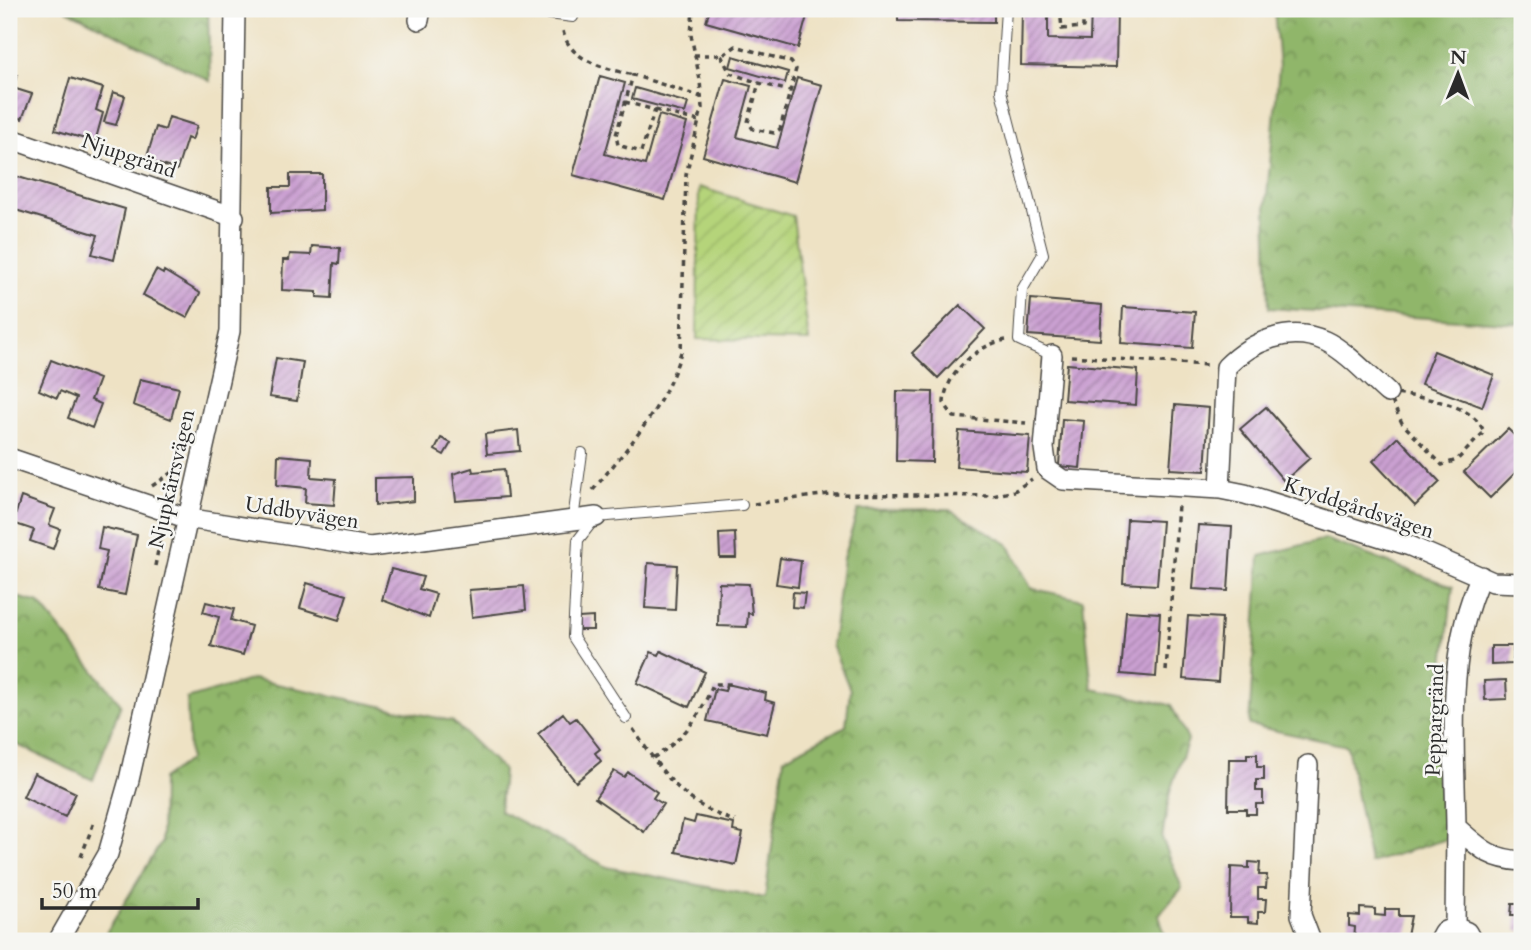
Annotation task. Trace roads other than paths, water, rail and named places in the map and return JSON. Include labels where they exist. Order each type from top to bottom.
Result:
[{"type":"street","name":"Njupkärrsvägen","points":[[58,941],[108,854],[130,780],[230,331],[234,217],[235,9]]},
{"type":"street","name":"Njupgränd","points":[[9,138],[234,217]]},
{"type":"street","points":[[1220,489],[1226,366],[1259,342],[1277,337],[1310,336],[1328,342],[1388,393]]},
{"type":"street","name":"Kryddgårdsvägen","points":[[1052,355],[1046,425],[1047,469],[1063,480],[1179,489],[1220,489],[1245,494],[1410,547],[1493,582],[1522,583]]},
{"type":"street","name":"Uddbyvägen","points":[[9,458],[186,519],[370,547],[596,517]]},
{"type":"street","name":"Peppargränd","points":[[1455,927],[1456,675],[1473,594],[1481,576]]},
{"type":"street","points":[[1308,765],[1301,915],[1311,941]]},
{"type":"street","points":[[1456,827],[1478,848],[1499,860],[1522,861]]},
{"type":"street","points":[[1438,941],[1443,932],[1455,927],[1467,932],[1472,941]]},
{"type":"lane","points":[[509,9],[570,17]]},
{"type":"lane","points":[[1006,9],[1001,91],[1043,254],[1022,290],[1019,340],[1052,355]]},
{"type":"lane","points":[[573,520],[582,453]]},
{"type":"lane","name":"Uddbyvägen","points":[[596,517],[742,505]]},
{"type":"lane","points":[[596,517],[578,540],[573,637],[626,719]]}]
